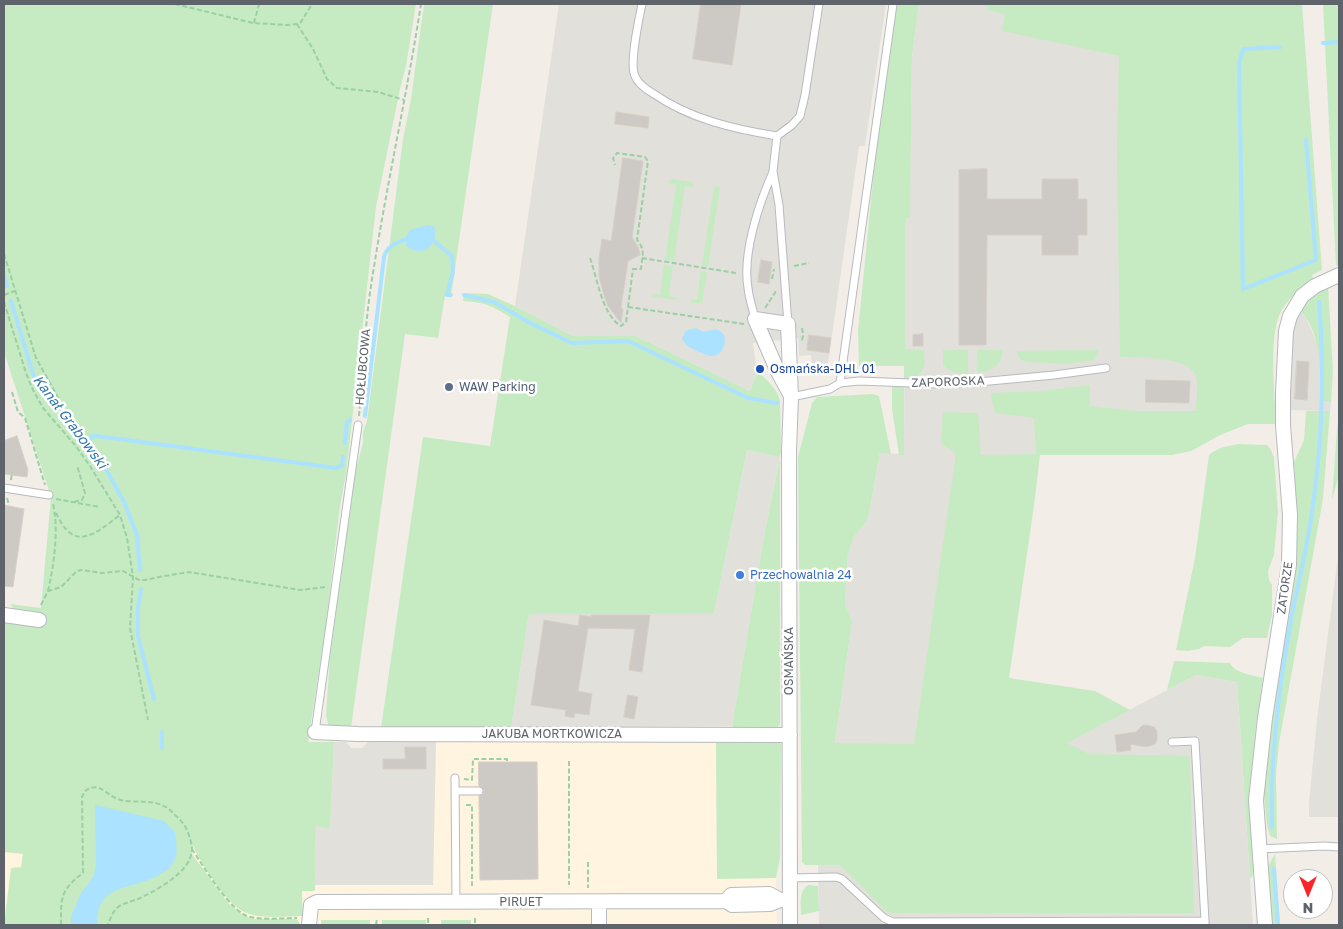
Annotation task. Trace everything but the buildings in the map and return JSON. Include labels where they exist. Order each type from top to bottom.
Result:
[{"type":"street","name":"ZATORZE","points":[[1265,925],[1256,800],[1258,766],[1286,592],[1290,549],[1283,425],[1286,331],[1290,316],[1302,296],[1321,282],[1339,275]]},
{"type":"street","points":[[755,319],[794,325]]},
{"type":"street","points":[[755,319],[791,397]]},
{"type":"street","name":"OSMAŃSKA","points":[[790,925],[785,900],[790,878],[789,451],[791,397],[789,341],[794,325]]},
{"type":"street","points":[[4,614],[39,620]]},
{"type":"street","name":"JAKUBA MORTKOWICZA","points":[[315,732],[358,734],[790,735]]},
{"type":"street","name":"PIRUET","points":[[309,922],[311,905],[317,902],[726,901],[732,905],[739,905],[770,904],[785,900]]},
{"type":"street","points":[[599,902],[599,925]]},
{"type":"lane","points":[[642,4],[632,66],[635,77],[645,89],[684,112],[749,132],[777,136],[792,125],[800,116],[806,95],[819,4]]},
{"type":"lane","points":[[840,383],[893,4]]},
{"type":"lane","points":[[777,136],[773,171],[779,205],[785,280],[794,325]]},
{"type":"lane","points":[[755,319],[748,288],[749,251],[760,199],[773,171]]},
{"type":"lane","name":"ZAPOROSKA","points":[[791,397],[830,390],[840,383],[937,384],[979,382],[1106,368]]},
{"type":"lane","points":[[315,732],[358,425]]},
{"type":"lane","points":[[4,488],[49,496]]},
{"type":"lane","points":[[790,878],[836,877],[842,879],[884,918],[893,922],[1205,923],[1195,741],[1172,742]]},
{"type":"lane","points":[[456,778],[456,902]]},
{"type":"lane","points":[[456,790],[479,791]]},
{"type":"lane","points":[[1259,849],[1339,847]]},
{"type":"path","points":[[175,4],[253,23],[297,24],[301,22],[312,4]]},
{"type":"path","points":[[253,23],[259,4]]},
{"type":"path","name":"HOŁUBCOWA","points":[[358,425],[372,275],[396,137],[411,68],[421,4]]},
{"type":"path","points":[[297,24],[313,49],[327,79],[337,88],[378,92],[404,100]]},
{"type":"path","points":[[590,258],[602,298],[616,323],[621,326],[626,322],[633,269],[641,270],[642,246],[637,240],[648,161],[645,157],[617,153],[613,158],[615,165]]},
{"type":"path","points":[[4,254],[36,358],[59,399]]},
{"type":"path","points":[[642,258],[747,275]]},
{"type":"path","points":[[785,280],[795,282],[793,266],[809,263]]},
{"type":"path","points":[[628,307],[748,326],[770,303],[776,293],[776,286]]},
{"type":"path","points":[[4,295],[15,291]]},
{"type":"path","points":[[4,302],[33,390],[44,408],[90,466],[120,515],[127,538],[134,577],[130,628],[148,720]]},
{"type":"path","points":[[789,341],[802,342],[804,335],[794,325]]},
{"type":"path","points":[[12,392],[18,412],[25,418],[49,496],[49,503],[53,504],[67,531],[74,536],[84,537],[94,534],[120,515]]},
{"type":"path","points":[[72,502],[82,500],[85,493],[77,465]]},
{"type":"path","points":[[49,496],[100,507]]},
{"type":"path","points":[[40,605],[48,591],[53,558],[55,511]]},
{"type":"path","points":[[48,591],[61,587],[77,572],[82,570],[102,573],[123,571],[139,580],[189,572],[300,590],[336,587]]},
{"type":"path","points":[[472,886],[472,805],[464,805],[464,779],[472,780],[473,759],[507,759],[507,762]]},
{"type":"path","points":[[569,761],[571,834],[569,885]]},
{"type":"path","points":[[61,925],[63,893],[69,883],[83,873],[82,796],[89,788],[99,787],[117,800],[156,802],[165,806],[182,821],[187,830],[192,849],[229,901],[246,916],[309,922]]},
{"type":"path","points":[[108,925],[112,914],[121,905],[161,886],[181,872],[186,866],[192,849]]},
{"type":"path","points":[[588,862],[588,885]]},
{"type":"path","points":[[376,918],[376,925]]},
{"type":"path","points":[[428,918],[428,925]]},
{"type":"path","points":[[475,918],[475,925]]},
{"type":"shaded area","points":[[559,4],[886,4],[865,146],[859,146],[827,370],[813,373],[811,355],[799,356],[798,338],[753,343],[757,372],[750,391],[636,336],[573,336],[515,306]]},
{"type":"shaded area","points":[[919,4],[1234,4],[1240,427],[1220,435],[1191,451],[1171,455],[1040,455],[914,744],[1066,743],[1196,675],[1237,682],[1253,925],[819,925],[818,865],[852,621],[845,604],[848,554],[854,537],[868,519],[880,453],[904,454],[905,219],[909,218],[912,57]]},
{"type":"shaded area","points":[[1299,308],[1305,316],[1319,347],[1321,360],[1320,401],[1331,402],[1330,411],[1287,410],[1290,332]]},
{"type":"shaded area","points":[[747,450],[780,456],[764,536],[732,726],[511,728],[529,614],[714,614]]},
{"type":"shaded area","points":[[1339,549],[1339,817],[1309,817],[1317,719]]},
{"type":"shaded area","points":[[334,742],[316,826],[433,885],[436,742],[716,743],[717,879],[776,878],[777,925],[4,925],[4,850]]},
{"type":"shaded area","points":[[334,742],[346,742],[351,748],[362,748],[368,742],[436,742],[433,885],[315,885],[316,825],[330,829]]},
{"type":"green space","points":[[4,4],[416,4],[406,66],[376,207],[346,474],[308,742],[334,742],[330,829],[316,826],[315,891],[302,891],[303,916],[262,916],[249,914],[241,910],[224,895],[193,846],[192,854],[228,903],[243,915],[252,919],[295,919],[298,920],[300,925],[4,925],[11,868],[21,867],[23,854],[4,852],[4,620],[16,611],[10,604],[41,608],[51,497],[4,352]]},
{"type":"green space","points":[[424,4],[493,4],[451,296],[445,296],[438,338],[405,334],[351,728],[329,727],[326,715],[330,656],[356,469],[367,421],[403,139],[411,99]]},
{"type":"green space","points":[[895,4],[919,4],[912,57],[910,218],[905,219],[905,349],[924,350],[925,362],[922,371],[917,377],[904,378],[904,366],[859,366],[858,331],[877,140]]},
{"type":"green space","points":[[988,4],[1302,4],[1322,270],[1312,275],[1313,279],[1289,300],[1279,316],[1276,326],[1273,353],[1276,424],[1248,424],[1220,435],[1191,451],[1171,455],[1040,455],[1009,678],[1095,691],[1130,710],[1067,743],[1089,754],[1188,756],[1190,759],[1194,913],[891,913],[885,910],[840,865],[805,865],[802,862],[798,457],[812,403],[817,397],[873,394],[879,396],[891,454],[880,453],[868,519],[854,537],[848,554],[845,604],[852,621],[835,743],[914,744],[956,454],[941,443],[943,412],[978,413],[981,455],[1036,454],[1034,418],[995,413],[990,393],[1041,391],[1090,385],[1090,406],[1137,411],[1196,411],[1197,380],[1192,369],[1174,361],[1163,359],[1120,357],[1117,153],[1119,56],[1002,31],[1005,14],[987,10]]},
{"type":"green space","points":[[1323,4],[1339,4],[1339,265],[1336,266]]},
{"type":"green space","points":[[672,179],[691,182],[694,185],[693,187],[685,186],[674,261],[665,260],[676,185],[667,183]]},
{"type":"green space","points":[[714,186],[720,187],[708,267],[702,266]]},
{"type":"green space","points":[[664,265],[673,267],[669,296],[677,298],[677,300],[653,297],[653,294],[660,295]]},
{"type":"green space","points":[[701,271],[707,272],[702,304],[690,302],[690,300],[697,300]]},
{"type":"green space","points":[[1328,285],[1333,371],[1331,402],[1320,401],[1319,352],[1307,319],[1299,308],[1306,299]]},
{"type":"green space","points":[[464,293],[488,294],[573,336],[636,336],[750,391],[757,372],[771,384],[780,400],[781,452],[780,457],[747,450],[714,614],[529,614],[511,728],[381,728],[423,437],[490,446],[510,317],[488,305],[463,301]]},
{"type":"green space","points":[[943,350],[968,350],[968,374],[954,372],[943,365]]},
{"type":"green space","points":[[977,350],[1003,350],[1001,360],[988,370],[978,373]]},
{"type":"green space","points":[[1099,350],[1094,360],[1066,364],[1027,362],[1021,360],[1016,351]]},
{"type":"green space","points":[[892,386],[904,386],[904,455],[899,455],[892,409]]},
{"type":"green space","points":[[1306,411],[1330,411],[1323,499],[1279,743],[1276,774],[1277,839],[1270,836],[1267,826],[1263,786],[1275,682],[1293,584],[1297,537],[1294,462],[1304,440]]},
{"type":"green space","points":[[1339,417],[1339,475],[1332,500],[1337,429]]},
{"type":"green space","points":[[1239,444],[1267,445],[1274,458],[1278,512],[1274,555],[1268,571],[1269,580],[1272,585],[1272,615],[1267,638],[1243,638],[1230,647],[1204,646],[1188,651],[1176,650],[1195,558],[1209,455],[1227,446]]},
{"type":"green space","points":[[780,457],[780,724],[777,728],[738,729],[732,726],[764,536]]},
{"type":"green space","points":[[1174,661],[1230,663],[1235,669],[1263,678],[1255,733],[1251,788],[1254,869],[1250,878],[1237,682],[1196,675],[1167,690]]},
{"type":"green space","points":[[778,742],[781,744],[780,858],[776,878],[717,879],[716,743]]},
{"type":"green space","points":[[1275,854],[1280,925],[1271,925],[1267,868]]},
{"type":"green space","points":[[809,885],[818,886],[819,911],[801,915],[803,890]]},
{"type":"green space","points":[[321,920],[370,920],[370,925],[321,925]]},
{"type":"green space","points":[[382,920],[426,920],[426,925],[382,925]]},
{"type":"green space","points":[[441,920],[471,920],[471,925],[441,925]]},
{"type":"water","points":[[427,225],[434,226],[435,233],[434,239],[427,250],[418,251],[408,247],[406,245],[406,237],[410,230]]},
{"type":"water","points":[[696,328],[703,332],[718,330],[722,333],[725,340],[720,353],[708,356],[685,343],[682,339],[685,331]]},
{"type":"water","points":[[95,805],[164,821],[175,832],[176,856],[170,867],[159,875],[117,890],[109,895],[103,901],[98,911],[97,925],[71,925],[71,917],[81,893],[94,876],[96,862]]},
{"type":"waterway","points":[[1323,43],[1339,42]]},
{"type":"waterway","points":[[1280,47],[1243,49],[1239,64],[1243,289],[1316,260],[1306,140]]},
{"type":"waterway","points":[[365,416],[384,257],[390,248],[406,239]]},
{"type":"waterway","points":[[434,241],[452,256],[453,272],[447,295],[451,295]]},
{"type":"waterway","name":"Kanał Grabowski","points":[[4,274],[7,286]]},
{"type":"waterway","points":[[464,295],[494,302],[532,324],[572,343],[628,341],[748,398],[777,403]]},
{"type":"waterway","name":"Kanał Grabowski","points":[[11,301],[34,377],[103,464],[124,502],[137,535],[140,570]]},
{"type":"waterway","points":[[1272,827],[1272,777],[1279,701],[1292,616],[1311,518],[1319,456],[1322,395],[1319,302]]},
{"type":"waterway","points":[[345,443],[347,422],[350,420]]},
{"type":"waterway","points":[[91,447],[90,439],[93,436],[97,436],[336,468],[342,466],[343,457]]},
{"type":"waterway","name":"Kanał Grabowski","points":[[141,589],[138,608],[138,636],[154,699]]},
{"type":"waterway","name":"Kanał Grabowski","points":[[162,732],[162,748]]},
{"type":"waterway","points":[[1274,869],[1278,925]]},
{"type":"place","name":"Osmańska-DHL 01","points":[[760,369]]},
{"type":"place","name":"WAW Parking","points":[[449,387]]},
{"type":"place","name":"Przechowalnia 24","points":[[740,575]]}]
